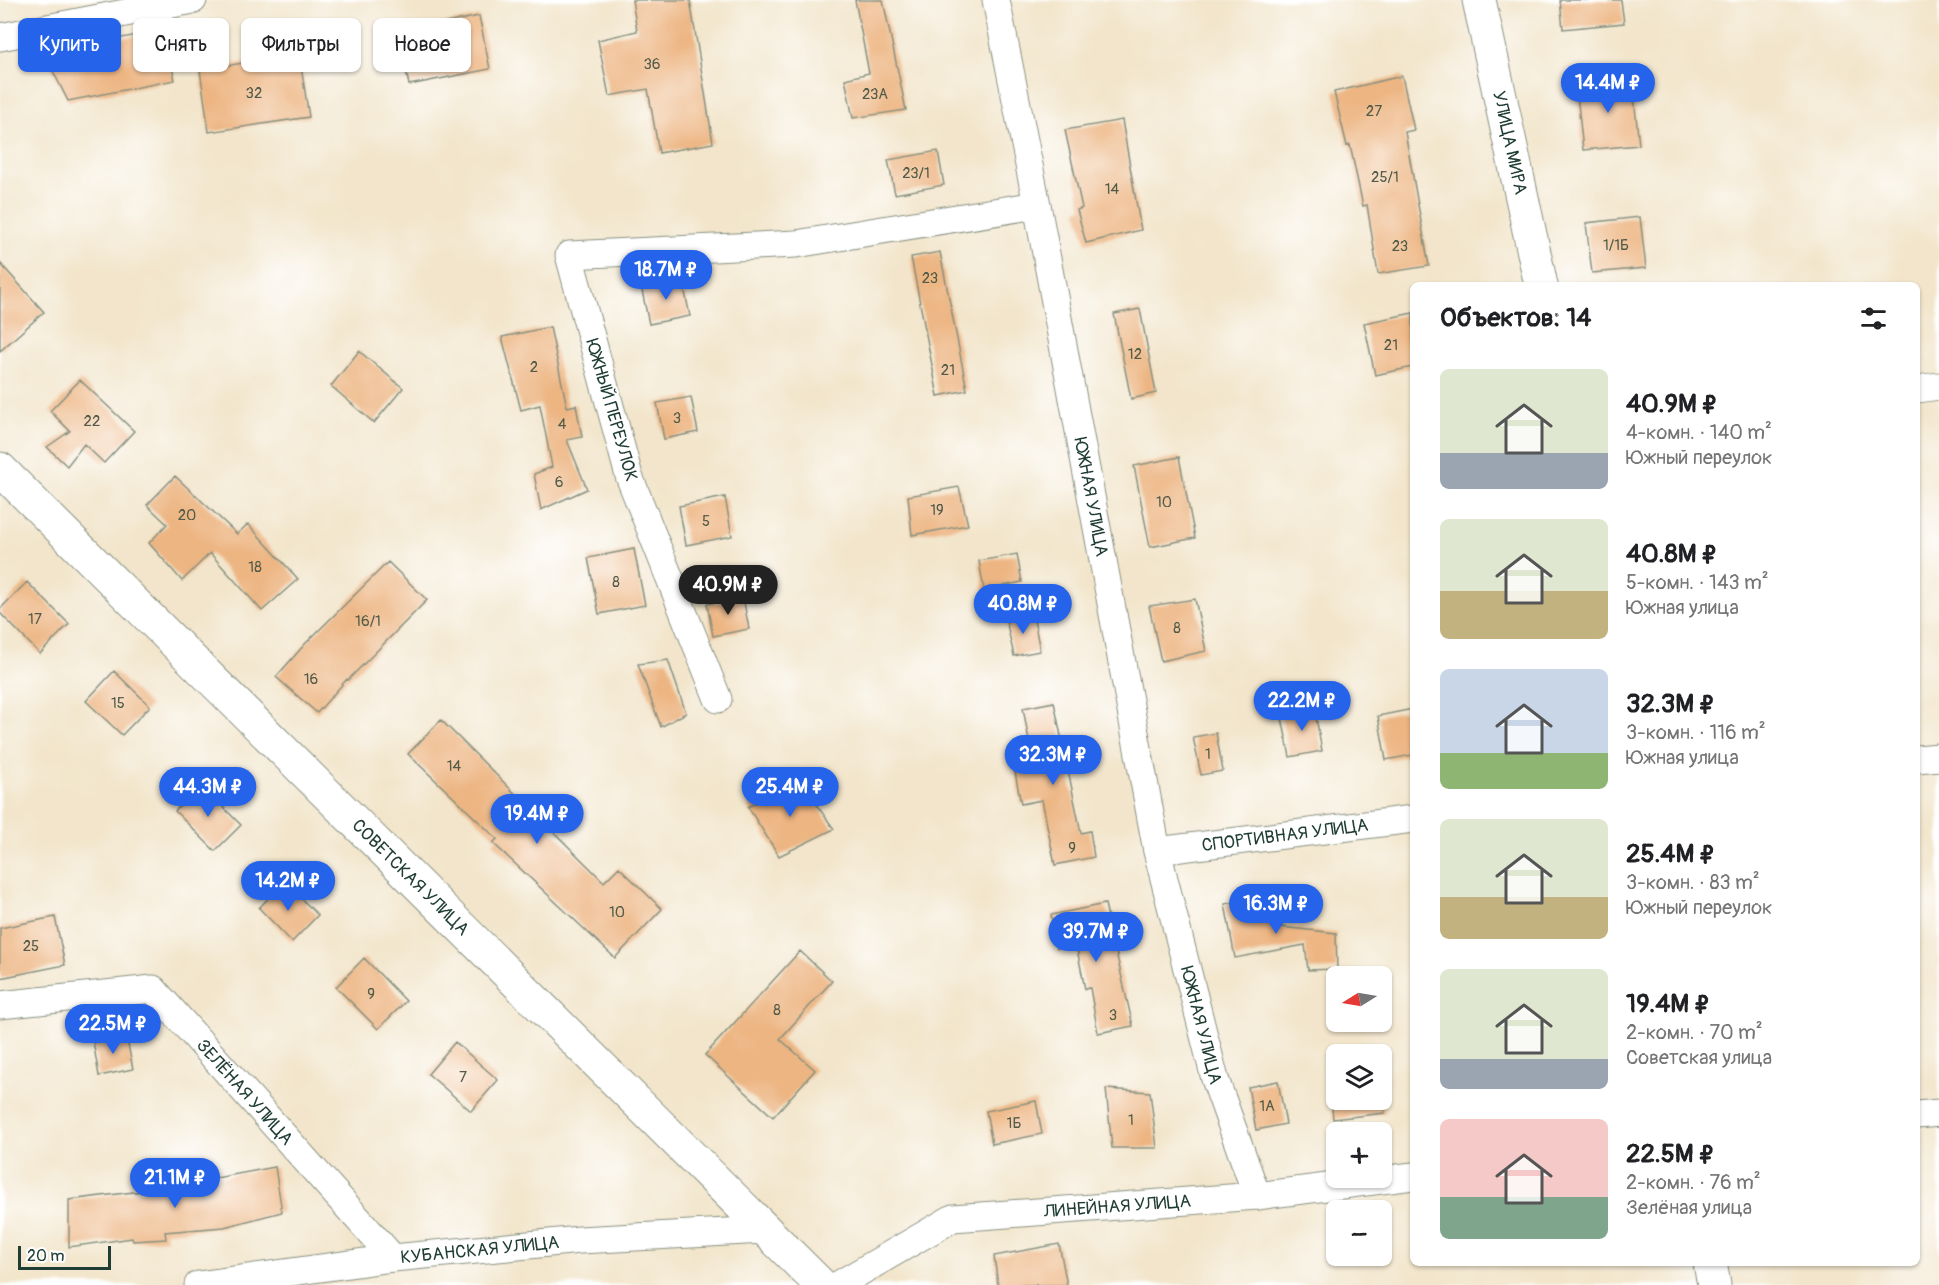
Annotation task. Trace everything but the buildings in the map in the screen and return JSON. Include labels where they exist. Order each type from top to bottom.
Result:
[{"type":"street","points":[[0,37],[150,4],[193,0]]},
{"type":"street","name":"ЮЖНАЯ УЛИЦА","points":[[996,0],[1037,205],[1157,851],[1215,1079],[1257,1196]]},
{"type":"street","name":"УЛИЦА МИРА","points":[[1479,0],[1540,282]]},
{"type":"street","name":"ЮЖНЫЙ ПЕРЕУЛОК","points":[[718,699],[629,476],[569,255],[796,244],[1037,205]]},
{"type":"street","points":[[1920,389],[1939,386]]},
{"type":"street","name":"СОВЕТСКАЯ УЛИЦА","points":[[0,469],[820,1285]]},
{"type":"street","points":[[1920,759],[1939,757]]},
{"type":"street","name":"СПОРТИВНАЯ УЛИЦА","points":[[1157,851],[1410,819]]},
{"type":"street","name":"ЗЕЛЁНАЯ УЛИЦА","points":[[0,1005],[153,989],[393,1258]]},
{"type":"street","points":[[1920,1115],[1939,1113]]},
{"type":"street","name":"ЛИНЕЙНАЯ УЛИЦА","points":[[838,1285],[953,1218],[1257,1196],[1410,1176]]},
{"type":"street","name":"КУБАНСКАЯ УЛИЦА","points":[[198,1285],[393,1258],[580,1240],[764,1230]]},
{"type":"street","points":[[1711,1266],[1714,1285]]}]
